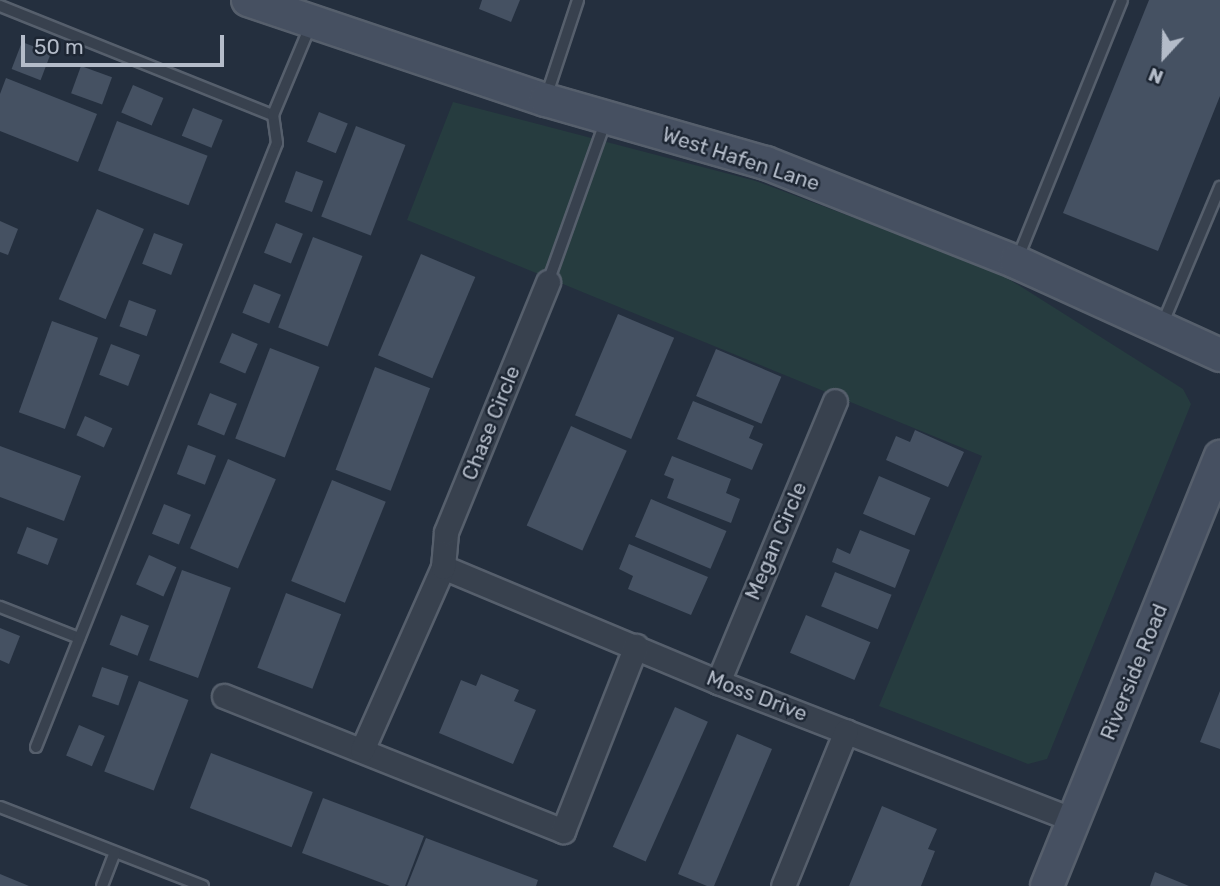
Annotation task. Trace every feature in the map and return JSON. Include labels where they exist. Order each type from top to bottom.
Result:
[{"type":"main road","name":"West Hafen Lane","points":[[248,0],[311,24],[545,100],[766,163],[1016,262],[1159,331],[1220,355]]},
{"type":"main road","name":"Riverside Road","points":[[1047,886],[1220,457]]},
{"type":"street","name":"Chase Circle","points":[[362,750],[443,567],[446,532],[548,282]]},
{"type":"street","name":"Megan Circle","points":[[718,682],[835,401]]},
{"type":"street","name":"Moss Drive","points":[[443,567],[718,682],[1074,820]]},
{"type":"street","points":[[224,696],[563,831],[636,646]]},
{"type":"street","points":[[783,886],[846,731]]},
{"type":"lane","points":[[545,100],[578,0]]},
{"type":"lane","points":[[1016,262],[1122,0]]},
{"type":"lane","points":[[0,6],[273,114]]},
{"type":"lane","points":[[36,747],[276,143],[273,114],[311,24]]},
{"type":"lane","points":[[548,282],[607,117]]},
{"type":"lane","points":[[1159,331],[1220,187]]},
{"type":"lane","points":[[0,607],[79,638]]},
{"type":"lane","points":[[0,807],[203,886]]},
{"type":"lane","points":[[102,886],[115,852]]},
{"type":"green space","points":[[453,102],[756,181],[996,271],[1183,389],[1191,404],[1047,759],[1028,764],[879,706],[982,456],[407,220]]},
{"type":"building","points":[[482,0],[520,0],[511,22],[479,9]]},
{"type":"building","points":[[1149,0],[1220,0],[1220,96],[1158,251],[1063,213]]},
{"type":"building","points":[[22,42],[51,53],[41,80],[12,69]]},
{"type":"building","points":[[81,66],[112,77],[102,105],[71,93]]},
{"type":"building","points":[[6,78],[97,114],[78,162],[0,131],[0,94]]},
{"type":"building","points":[[133,85],[163,98],[152,126],[121,113]]},
{"type":"building","points":[[193,108],[223,120],[211,148],[182,136]]},
{"type":"building","points":[[319,112],[348,124],[336,153],[307,142]]},
{"type":"building","points":[[117,121],[208,156],[189,205],[98,170]]},
{"type":"building","points":[[356,126],[405,145],[371,236],[321,217]]},
{"type":"building","points":[[296,171],[323,181],[312,212],[285,202]]},
{"type":"building","points":[[97,209],[144,229],[106,319],[59,299]]},
{"type":"building","points":[[0,221],[18,229],[8,255],[0,252]]},
{"type":"building","points":[[276,223],[303,234],[291,264],[264,253]]},
{"type":"building","points":[[154,233],[183,244],[171,275],[142,264]]},
{"type":"building","points":[[313,237],[362,256],[328,347],[278,328]]},
{"type":"building","points":[[421,254],[475,277],[432,378],[378,355]]},
{"type":"building","points":[[254,284],[281,295],[269,324],[242,313]]},
{"type":"building","points":[[129,300],[156,310],[147,336],[119,326]]},
{"type":"building","points":[[618,314],[674,338],[631,439],[575,415]]},
{"type":"building","points":[[52,321],[98,338],[65,429],[19,412]]},
{"type":"building","points":[[232,333],[258,344],[245,373],[219,362]]},
{"type":"building","points":[[111,344],[140,355],[128,386],[99,375]]},
{"type":"building","points":[[270,348],[319,367],[285,458],[235,439]]},
{"type":"building","points":[[716,349],[781,377],[761,424],[696,396]]},
{"type":"building","points":[[375,367],[430,388],[391,491],[336,470]]},
{"type":"building","points":[[210,393],[237,404],[224,435],[197,425]]},
{"type":"building","points":[[693,401],[754,426],[749,438],[763,444],[752,470],[677,439]]},
{"type":"building","points":[[85,416],[112,428],[104,447],[76,435]]},
{"type":"building","points":[[571,426],[627,451],[582,550],[527,526]]},
{"type":"building","points":[[915,430],[964,452],[948,487],[886,460],[896,436],[910,442]]},
{"type":"building","points":[[188,445],[216,456],[205,485],[177,474]]},
{"type":"building","points":[[0,446],[81,476],[64,521],[0,497]]},
{"type":"building","points":[[672,456],[731,479],[726,493],[740,499],[731,523],[667,498],[674,479],[664,475]]},
{"type":"building","points":[[228,459],[276,479],[238,569],[190,548]]},
{"type":"building","points":[[879,476],[931,498],[915,536],[863,514]]},
{"type":"building","points":[[332,480],[386,502],[345,603],[291,581]]},
{"type":"building","points":[[651,499],[726,531],[710,569],[635,537]]},
{"type":"building","points":[[164,504],[191,515],[179,545],[152,534]]},
{"type":"building","points":[[27,527],[58,539],[48,565],[17,553]]},
{"type":"building","points":[[860,530],[910,550],[895,588],[832,562],[837,548],[850,554]]},
{"type":"building","points":[[629,544],[708,577],[691,615],[628,589],[633,576],[619,569]]},
{"type":"building","points":[[149,555],[176,567],[163,596],[136,584]]},
{"type":"building","points":[[182,570],[231,588],[198,678],[149,660]]},
{"type":"building","points":[[835,572],[892,595],[878,629],[821,606]]},
{"type":"building","points":[[286,593],[341,614],[312,689],[257,668]]},
{"type":"building","points":[[121,615],[149,626],[138,656],[110,645]]},
{"type":"building","points":[[806,615],[870,642],[854,680],[790,653]]},
{"type":"building","points":[[0,628],[20,636],[9,664],[0,660]]},
{"type":"building","points":[[102,667],[128,676],[118,705],[92,696]]},
{"type":"building","points":[[481,674],[519,690],[514,701],[536,710],[513,764],[439,733],[461,680],[476,686]]},
{"type":"building","points":[[139,681],[188,700],[154,791],[104,772]]},
{"type":"building","points":[[1220,691],[1220,749],[1200,742]]},
{"type":"building","points":[[675,707],[708,722],[646,861],[613,847]]},
{"type":"building","points":[[79,725],[105,736],[92,766],[66,755]]},
{"type":"building","points":[[737,734],[772,749],[714,886],[707,886],[678,874]]},
{"type":"building","points":[[211,753],[313,792],[292,847],[190,808]]},
{"type":"building","points":[[323,798],[424,836],[405,886],[390,886],[302,853]]},
{"type":"building","points":[[882,806],[937,829],[928,849],[935,851],[921,886],[849,886]]},
{"type":"building","points":[[426,838],[538,880],[536,886],[407,886]]},
{"type":"building","points":[[1155,872],[1189,886],[1150,886]]},
{"type":"building","points":[[0,874],[29,886],[0,886]]}]
